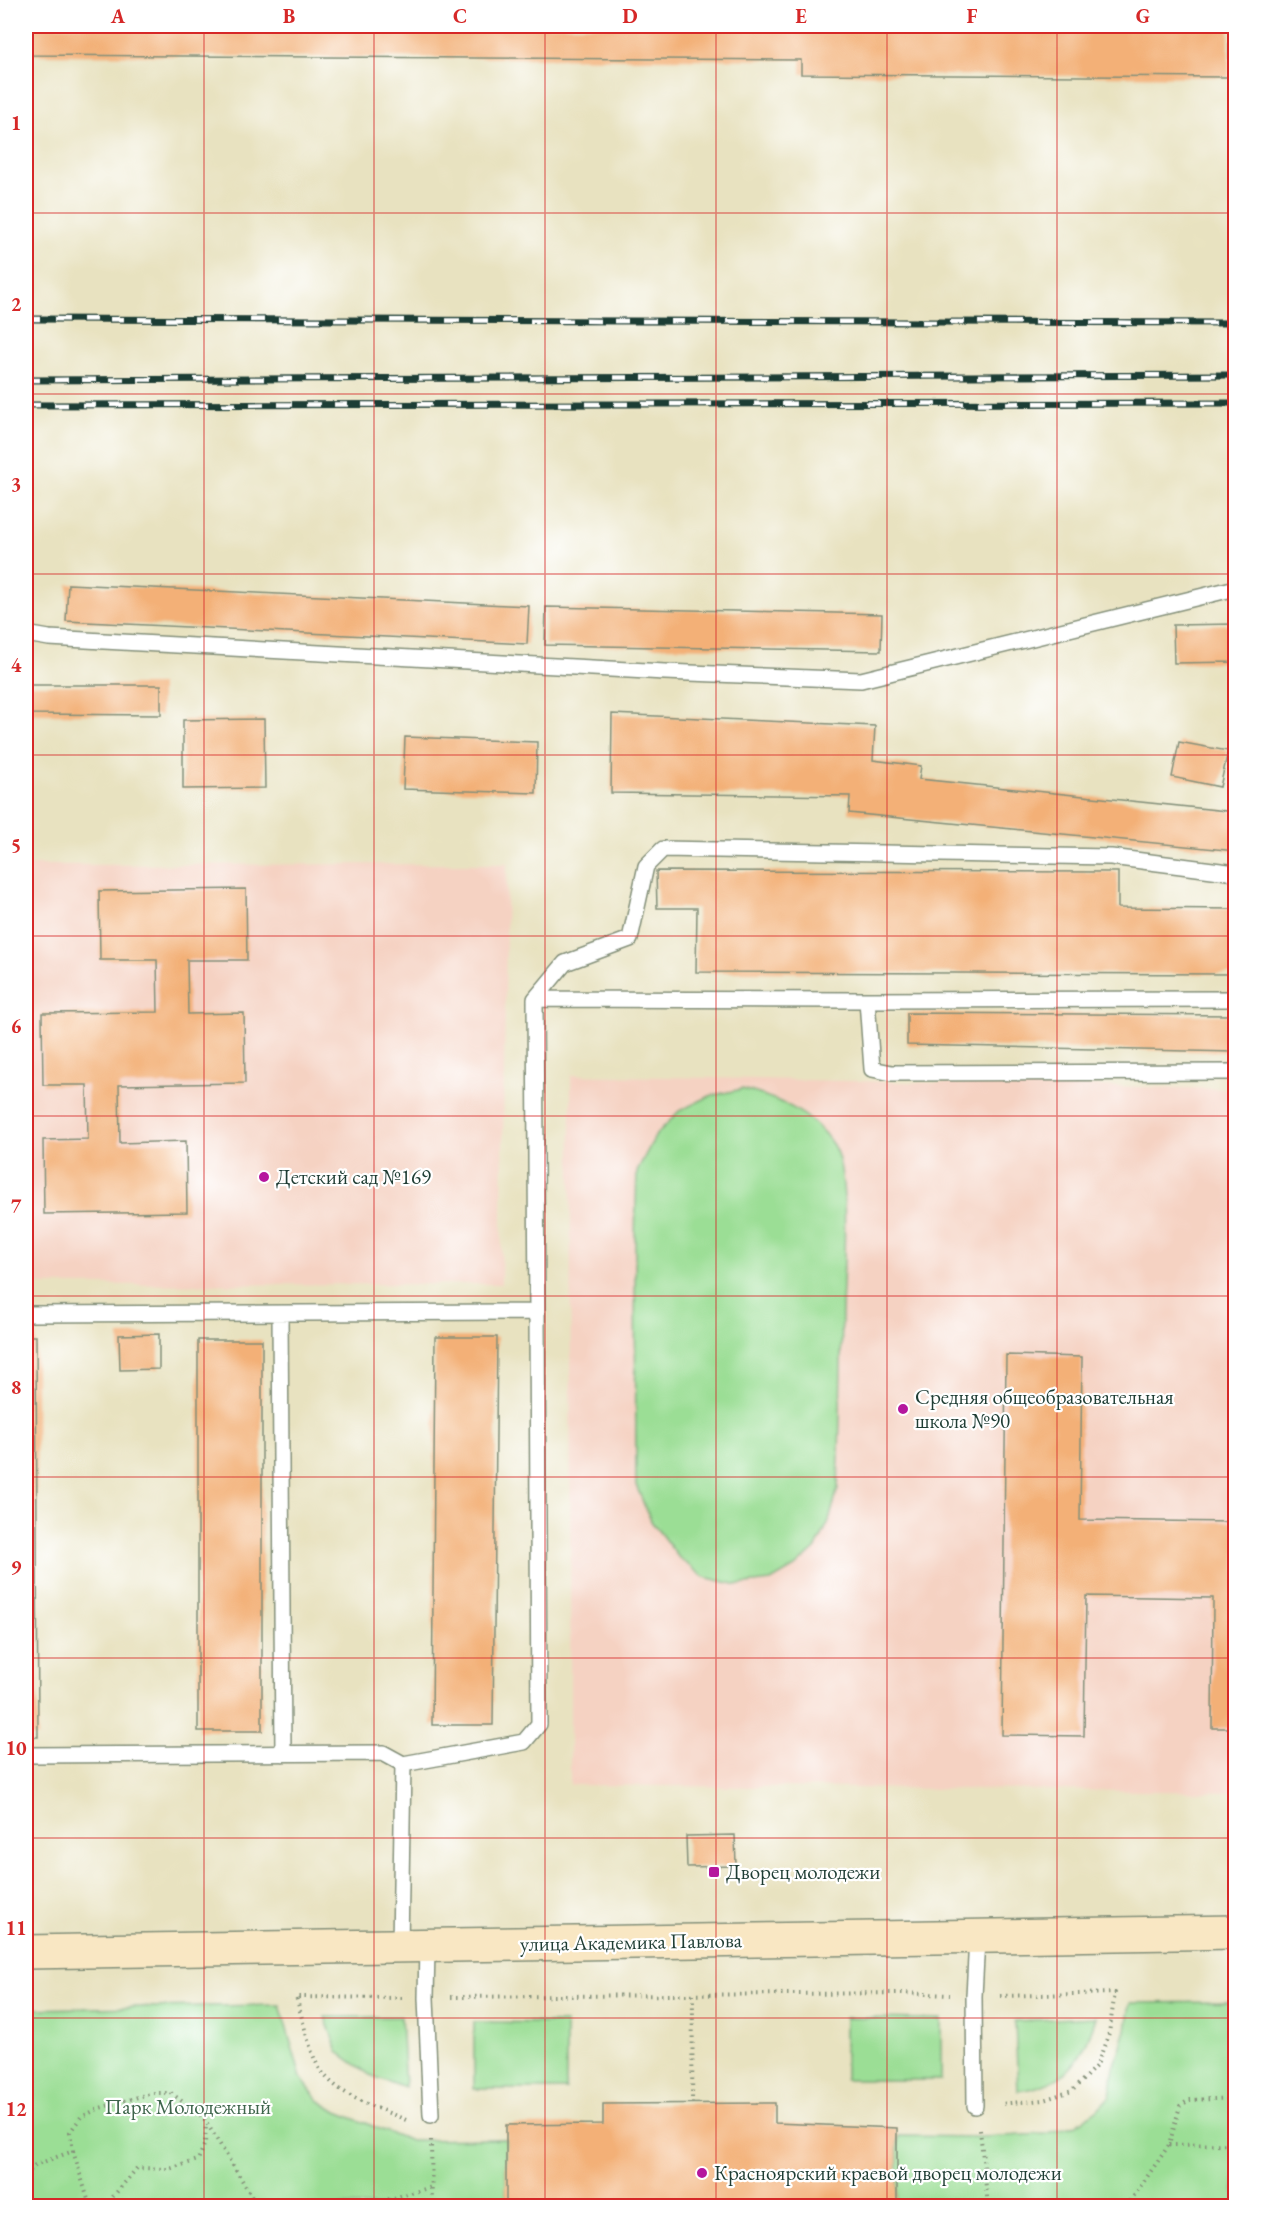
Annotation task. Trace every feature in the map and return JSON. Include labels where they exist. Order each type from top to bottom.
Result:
[{"type":"main road","name":"улица Академика Павлова","points":[[26,1952],[1236,1932]]},
{"type":"lane","points":[[26,634],[49,638],[301,653],[861,680],[1236,588]]},
{"type":"lane","points":[[26,1755],[383,1753],[403,1764],[524,1742],[539,1724],[535,999],[565,963],[630,939],[646,866],[663,849],[1111,857],[1236,873]]},
{"type":"lane","points":[[535,999],[1236,999]]},
{"type":"lane","points":[[867,1000],[872,1069],[892,1073],[1236,1072]]},
{"type":"lane","points":[[26,1314],[537,1312]]},
{"type":"lane","points":[[280,1314],[283,1754]]},
{"type":"lane","points":[[403,1764],[413,1946],[426,1998],[430,2119]]},
{"type":"lane","points":[[975,2106],[974,1996],[977,1938]]},
{"type":"path","points":[[432,2206],[430,2119],[414,2123],[364,2102],[332,2083],[317,2064],[296,1997],[426,1998],[902,1993],[974,1996],[1114,1993],[1109,2033],[1097,2065],[1072,2091],[1043,2100],[975,2106],[981,2137],[988,2206]]},
{"type":"path","points":[[692,2104],[693,1995]]},
{"type":"path","points":[[90,2206],[73,2151],[70,2132],[81,2117],[100,2108],[152,2093],[171,2093],[203,2116],[253,2198],[282,2206]]},
{"type":"path","points":[[1127,2206],[1169,2145],[1180,2106],[1189,2100],[1236,2098]]},
{"type":"path","points":[[105,2206],[137,2168],[169,2169],[198,2160],[205,2143],[206,2127],[203,2116]]},
{"type":"path","points":[[1169,2145],[1236,2144]]},
{"type":"path","points":[[26,2175],[35,2165],[73,2151]]},
{"type":"path","points":[[365,2206],[432,2187]]},
{"type":"path","points":[[247,2206],[253,2198]]},
{"type":"shaded area","name":"Детский сад №169","points":[[507,864],[501,1284],[26,1285],[26,865]]},
{"type":"shaded area","name":"Средняя общеобразовательная школа №90","points":[[571,1075],[1235,1089],[1235,1792],[570,1785]]},
{"type":"green space","points":[[742,1089],[794,1108],[825,1134],[839,1159],[845,1224],[838,1488],[829,1521],[816,1548],[795,1567],[771,1581],[738,1585],[704,1577],[679,1558],[651,1521],[636,1485],[635,1237],[637,1171],[656,1135],[679,1111],[710,1096]]},
{"type":"green space","points":[[1235,2002],[1235,2206],[897,2206],[898,2136],[981,2137],[1045,2134],[1075,2125],[1097,2110],[1110,2096],[1114,2068],[1126,2030],[1130,2003]]},
{"type":"green space","name":"Парк Молодежный","points":[[280,2005],[301,2078],[318,2100],[337,2112],[408,2140],[506,2139],[506,2206],[26,2206],[26,2009]]},
{"type":"green space","points":[[325,2017],[401,2017],[405,2088],[370,2075],[338,2052]]},
{"type":"green space","points":[[1096,2017],[1085,2047],[1070,2068],[1049,2083],[1018,2091],[1015,2021]]},
{"type":"green space","points":[[845,2018],[941,2019],[941,2080],[845,2080]]},
{"type":"green space","points":[[474,2022],[566,2023],[566,2089],[474,2089]]},
{"type":"building","points":[[26,26],[1229,26],[1229,77],[801,74],[801,60],[26,55]]},
{"type":"building","points":[[68,584],[529,606],[527,644],[66,621]]},
{"type":"building","points":[[546,607],[882,614],[881,651],[545,645]]},
{"type":"building","points":[[1236,624],[1236,662],[1174,663],[1173,625]]},
{"type":"building","points":[[26,685],[161,685],[161,715],[26,714]]},
{"type":"building","points":[[612,714],[875,726],[873,760],[921,766],[919,779],[1236,812],[1236,851],[849,813],[850,796],[611,793]]},
{"type":"building","points":[[264,719],[265,788],[183,789],[183,720]]},
{"type":"building","points":[[405,737],[537,742],[536,793],[403,789]]},
{"type":"building","points":[[1179,742],[1228,751],[1220,787],[1172,777]]},
{"type":"building","points":[[656,871],[1118,872],[1118,908],[1236,909],[1236,974],[696,972],[697,908],[657,908]]},
{"type":"building","points":[[246,889],[247,960],[187,960],[188,1014],[244,1013],[245,1083],[119,1085],[120,1143],[186,1141],[187,1212],[44,1214],[43,1140],[88,1139],[87,1085],[43,1085],[42,1013],[158,1012],[157,960],[100,960],[99,891]]},
{"type":"building","points":[[907,1013],[1236,1015],[1236,1052],[907,1045]]},
{"type":"building","points":[[159,1334],[159,1369],[120,1370],[119,1335]]},
{"type":"building","points":[[26,1336],[36,1336],[38,1737],[26,1737]]},
{"type":"building","points":[[435,1337],[497,1337],[493,1725],[432,1725]]},
{"type":"building","points":[[198,1340],[262,1340],[262,1731],[198,1731]]},
{"type":"building","points":[[1006,1355],[1082,1357],[1080,1520],[1232,1522],[1233,1424],[1236,1424],[1236,1728],[1212,1728],[1213,1598],[1086,1596],[1084,1736],[1002,1735]]},
{"type":"building","points":[[735,1835],[736,1866],[687,1867],[686,1836]]},
{"type":"building","name":"Красноярский краевой дворец молодежи","points":[[775,2103],[775,2123],[897,2128],[897,2206],[506,2206],[506,2125],[603,2124],[603,2104]]},
{"type":"railway","points":[[26,319],[1236,323]]},
{"type":"railway","points":[[26,380],[1236,375]]},
{"type":"railway","points":[[26,405],[1236,403]]},
{"type":"place","name":"Детский сад №169","points":[[264,1177]]},
{"type":"place","name":"Средняя общеобразовательная школа №90","points":[[903,1409]]},
{"type":"place","name":"Дворец молодежи","points":[[714,1872]]},
{"type":"place","name":"Красноярский краевой дворец молодежи","points":[[702,2173]]}]
